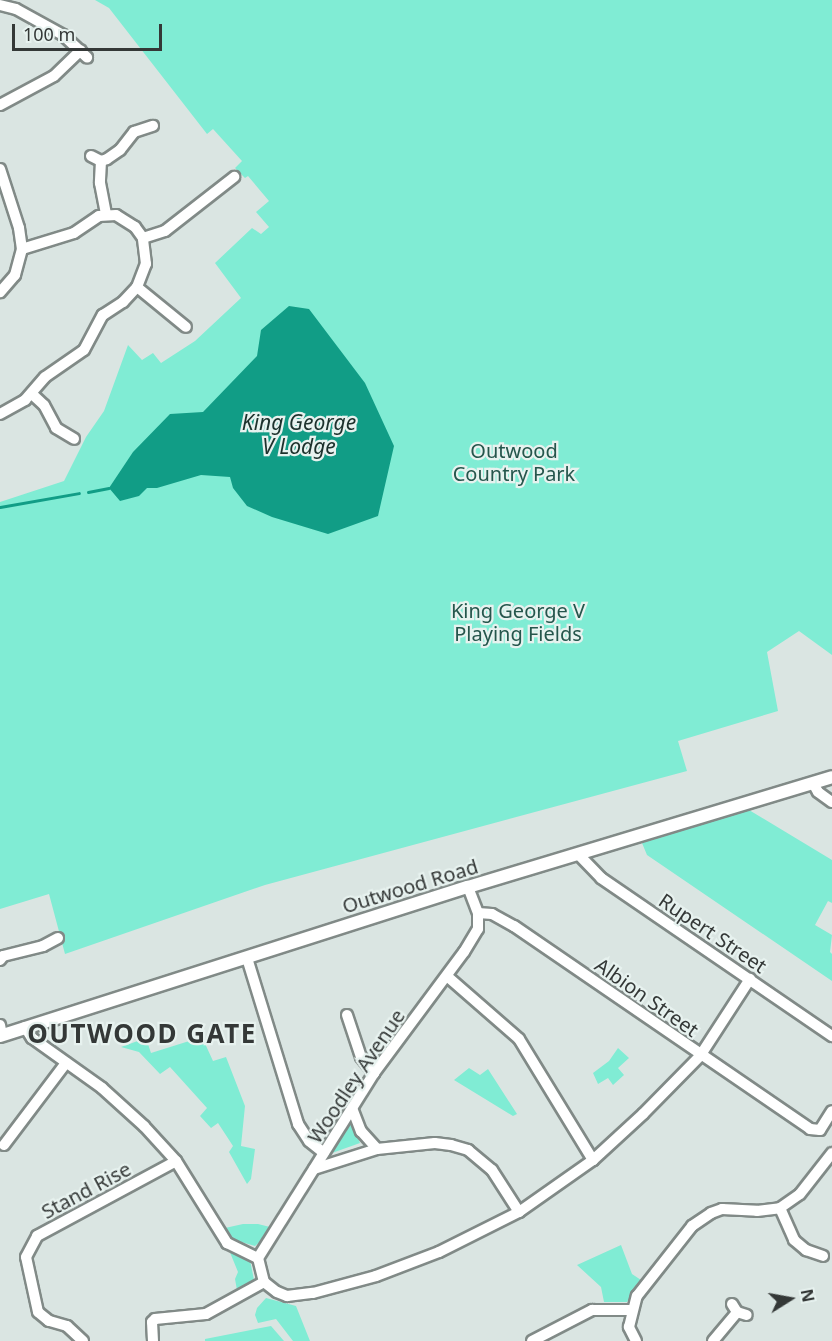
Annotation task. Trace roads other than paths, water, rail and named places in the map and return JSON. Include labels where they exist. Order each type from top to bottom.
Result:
[{"type":"street","points":[[0,5],[25,14],[63,35],[84,54],[54,76],[0,105]]},
{"type":"street","points":[[106,214],[96,158],[120,150],[136,126],[153,126]]},
{"type":"street","points":[[0,169],[19,228],[22,249],[15,275],[0,292]]},
{"type":"street","points":[[142,238],[165,231],[226,189],[234,177]]},
{"type":"street","points":[[0,414],[32,394],[45,377],[84,350],[104,315],[137,287],[146,264],[142,238],[127,220],[106,214],[93,219],[74,233],[22,249]]},
{"type":"street","points":[[137,287],[189,326]]},
{"type":"street","points":[[32,394],[42,402],[60,436],[74,439]]},
{"type":"street","name":"Outwood Road","points":[[1,1032],[25,1027],[468,887],[832,777]]},
{"type":"street","points":[[813,783],[818,792],[832,802]]},
{"type":"street","name":"Rupert Street","points":[[579,855],[601,878],[832,1036]]},
{"type":"street","points":[[468,887],[478,913]]},
{"type":"street","name":"Woodley Avenue","points":[[258,1258],[374,1073],[448,977],[478,928],[478,913]]},
{"type":"street","name":"Albion Street","points":[[478,913],[492,914],[514,926],[700,1056],[810,1129],[818,1131],[832,1111]]},
{"type":"street","points":[[0,960],[3,956],[43,946],[58,938]]},
{"type":"street","points":[[247,958],[298,1124],[309,1141],[324,1154]]},
{"type":"street","points":[[448,977],[519,1039],[593,1160]]},
{"type":"street","points":[[25,1027],[32,1038],[102,1088],[125,1108],[176,1161],[227,1243],[258,1258],[264,1282],[287,1296],[313,1293],[376,1276],[439,1252],[519,1212],[593,1160],[700,1056],[750,979]]},
{"type":"street","points":[[347,1015],[361,1057],[374,1073]]},
{"type":"street","points":[[13,1153],[2,1143],[66,1063]]},
{"type":"street","points":[[352,1108],[361,1131],[377,1149]]},
{"type":"street","points":[[314,1169],[377,1149],[435,1143],[468,1150],[492,1170],[519,1212]]},
{"type":"street","points":[[636,1341],[629,1327],[631,1310],[643,1285],[678,1242],[701,1219],[722,1209],[757,1211],[780,1208],[800,1194],[830,1150]]},
{"type":"street","name":"Stand Rise","points":[[83,1341],[67,1326],[49,1321],[38,1312],[26,1257],[37,1236],[176,1161]]},
{"type":"street","points":[[780,1208],[794,1240],[816,1257]]},
{"type":"street","points":[[153,1341],[152,1322],[155,1319],[206,1314],[264,1282]]},
{"type":"street","points":[[532,1341],[592,1310],[631,1310]]},
{"type":"street","points":[[713,1341],[739,1310]]},
{"type":"water","name":"King George V Lodge","points":[[289,306],[309,309],[365,383],[394,446],[378,516],[328,534],[272,517],[247,506],[233,488],[230,477],[201,475],[157,488],[147,488],[139,496],[120,501],[109,488],[133,452],[170,414],[203,412],[257,356],[261,330]]},
{"type":"waterway","points":[[88,492],[109,488]]},
{"type":"waterway","points":[[0,507],[79,493]]},
{"type":"district","name":"OUTWOOD GATE","points":[[142,1034]]},
{"type":"park label","name":"Outwood Country Park","points":[[514,462]]},
{"type":"park label","name":"King George V Playing Fields","points":[[518,622]]}]
